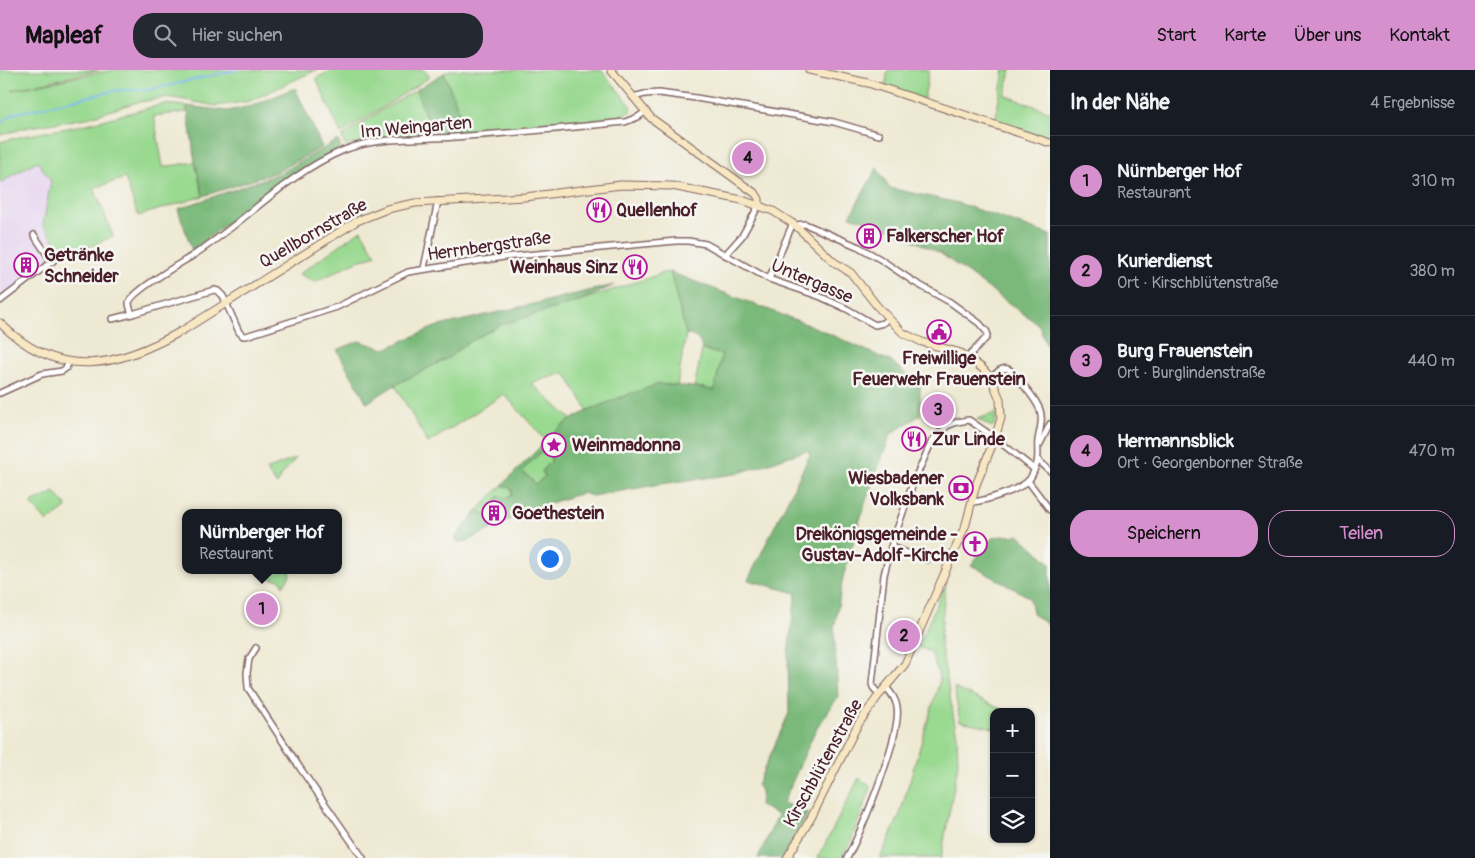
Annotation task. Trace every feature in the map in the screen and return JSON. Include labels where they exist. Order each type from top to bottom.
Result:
[{"type":"main road","points":[[611,70],[645,112],[658,124],[756,194],[759,198],[759,205]]},
{"type":"main road","points":[[809,70],[868,84],[1050,143]]},
{"type":"main road","name":"Quellbornstraße","points":[[0,324],[35,350],[69,362],[89,364],[104,362],[136,353],[174,335],[357,221],[394,207],[438,201],[525,197],[620,185],[683,188],[759,205]]},
{"type":"main road","name":"Kirschblütenstraße","points":[[759,205],[794,224],[828,257],[850,273],[903,333],[916,340],[968,357],[982,368],[991,378],[998,392],[1002,409],[996,438],[976,485],[966,524],[905,664],[879,695],[857,726],[811,818],[787,858]]},
{"type":"street","points":[[633,97],[642,94],[658,93],[696,98],[834,122],[879,136]]},
{"type":"street","name":"Im Weingarten","points":[[132,314],[129,304],[132,298],[147,285],[228,231],[290,180],[343,150],[380,140],[454,137],[625,122],[645,112]]},
{"type":"street","points":[[424,268],[438,201]]},
{"type":"street","points":[[725,255],[742,236],[759,205]]},
{"type":"street","points":[[769,279],[794,224],[805,224],[880,258],[914,282],[950,302],[979,323],[987,332],[987,337],[968,357]]},
{"type":"street","points":[[34,235],[52,262]]},
{"type":"street","name":"Herrnbergstraße","points":[[227,303],[239,332],[246,336],[338,307],[408,272],[424,268],[504,257],[657,242],[688,241],[706,244],[725,255]]},
{"type":"street","name":"Untergasse","points":[[725,255],[769,279],[821,297],[847,309],[875,326],[883,324],[888,318]]},
{"type":"street","points":[[0,301],[58,256]]},
{"type":"street","points":[[112,319],[214,290],[223,296],[227,303]]},
{"type":"street","points":[[0,393],[42,374],[62,371],[69,362]]},
{"type":"street","points":[[972,502],[1005,492],[1028,481],[1038,460],[1042,424],[1040,410],[1036,403],[1010,370],[1003,368],[991,378]]},
{"type":"street","points":[[879,695],[872,684],[884,575],[891,547],[913,483],[928,448],[936,436],[947,426],[969,420],[996,438],[1034,469]]},
{"type":"street","points":[[1038,447],[1050,424]]},
{"type":"street","points":[[1038,460],[1050,471]]},
{"type":"street","points":[[1028,481],[1050,510]]},
{"type":"street","points":[[891,547],[927,560]]},
{"type":"street","points":[[256,648],[249,659],[247,673],[248,688],[300,768],[363,858]]},
{"type":"street","points":[[847,858],[861,828],[891,747],[898,714],[891,692],[886,687]]},
{"type":"shaded area","points":[[37,161],[51,181],[43,225],[62,251],[0,299],[0,183]]},
{"type":"green space","points":[[0,70],[100,70],[12,90],[112,70],[316,70],[250,101],[216,106],[169,97],[134,103],[87,118],[29,127],[0,135]]},
{"type":"green space","points":[[333,70],[424,70],[430,77],[341,134],[316,78]]},
{"type":"green space","points":[[450,70],[601,70],[632,107],[631,111],[622,115],[581,123],[468,134],[444,73]]},
{"type":"green space","points":[[888,70],[929,70],[924,99],[885,87]]},
{"type":"green space","points":[[1004,70],[1011,70],[1005,95],[1050,112],[1050,140],[995,122]]},
{"type":"green space","points":[[444,73],[468,134],[433,136],[416,90]]},
{"type":"green space","points":[[295,88],[322,147],[277,172],[203,196],[195,162],[187,106],[227,111],[252,106]]},
{"type":"green space","points":[[416,90],[433,136],[379,139],[345,146],[342,137],[380,111]]},
{"type":"green space","points":[[164,104],[187,106],[187,112],[154,116],[163,167],[195,162],[203,196],[138,216],[125,178],[94,188],[113,236],[72,255],[67,249],[62,251],[43,225],[51,181],[37,161],[0,183],[0,142],[83,125]]},
{"type":"green space","points":[[338,140],[341,148],[279,184],[192,250],[178,209],[281,173]]},
{"type":"green space","points":[[877,168],[890,188],[958,203],[1050,235],[1050,355],[1039,325],[940,253],[883,226],[850,216]]},
{"type":"green space","points":[[361,230],[376,255],[355,262],[315,282],[299,274]]},
{"type":"green space","points":[[670,272],[686,334],[677,386],[659,384],[588,411],[565,373],[531,383],[572,420],[561,426],[547,442],[504,394],[428,443],[395,385],[448,358],[464,345],[500,325]]},
{"type":"green space","points":[[670,272],[814,327],[892,362],[920,386],[920,415],[891,434],[865,503],[843,577],[834,629],[838,697],[815,731],[783,803],[808,813],[782,858],[758,858],[778,815],[759,805],[761,794],[757,785],[789,713],[788,654],[796,593],[748,580],[810,455],[808,450],[736,474],[667,483],[592,496],[582,493],[532,509],[467,541],[457,541],[455,538],[478,510],[490,518],[496,518],[500,514],[496,508],[499,505],[495,506],[494,503],[499,496],[508,498],[512,495],[512,489],[502,485],[561,426],[579,415],[629,394],[659,384],[704,388],[714,391],[722,354],[702,350],[697,339],[686,334]],"holes":[[[545,448],[551,452],[551,463],[547,464],[542,472],[545,476],[536,484],[522,471]]]},
{"type":"green space","points":[[614,285],[582,300],[500,325],[464,345],[448,358],[395,385],[367,403],[337,350],[359,341],[385,349],[435,327]]},
{"type":"green space","points":[[702,350],[722,354],[714,391],[694,388]]},
{"type":"green space","points":[[996,413],[995,424],[992,427],[977,419]]},
{"type":"green space","points":[[546,447],[551,452],[551,463],[542,472],[545,476],[536,484],[522,471]]},
{"type":"green space","points":[[296,458],[282,475],[277,485],[266,470]]},
{"type":"green space","points":[[502,485],[512,489],[512,495],[508,498],[499,496],[494,503],[499,505],[500,514],[496,518],[490,518],[478,510]]},
{"type":"green space","points":[[55,492],[67,507],[47,522],[31,503]]},
{"type":"green space","points":[[1019,535],[1050,563],[1050,626],[1034,615],[1029,597],[971,565],[993,537]]},
{"type":"green space","points":[[267,574],[290,574],[283,586],[281,580],[267,578]]},
{"type":"green space","points":[[946,582],[940,641],[957,736],[958,764],[941,858],[880,858],[899,817],[940,680],[931,652],[918,647]]},
{"type":"green space","points":[[954,688],[999,708],[990,708],[990,727],[960,721]]},
{"type":"green space","points":[[859,778],[871,787],[851,841],[841,858],[818,858]]},
{"type":"waterway","points":[[0,124],[13,114],[73,100],[118,90],[149,90],[237,70]]},
{"type":"place","name":"Hermannsblick","points":[[748,158]]},
{"type":"place","name":"Quellenhof","points":[[599,210]]},
{"type":"place","name":"Falkerscher Hof","points":[[869,236]]},
{"type":"place","name":"Getränke Schneider","points":[[26,265]]},
{"type":"place","name":"Weinhaus Sinz","points":[[635,267]]},
{"type":"place","name":"Freiwillige Feuerwehr Frauenstein","points":[[939,332]]},
{"type":"place","name":"Burg Frauenstein","points":[[938,410]]},
{"type":"place","name":"Zur Linde","points":[[914,439]]},
{"type":"place","name":"Weinmadonna","points":[[554,445]]},
{"type":"place","name":"Wiesbadener Volksbank","points":[[961,488]]},
{"type":"place","name":"Goethestein","points":[[494,513]]},
{"type":"place","name":"Dreikönigsgemeinde - Gustav-Adolf-Kirche","points":[[975,544]]},
{"type":"place","name":"Nürnberger Hof","points":[[262,609]]},
{"type":"place","name":"Kurierdienst","points":[[904,636]]}]
